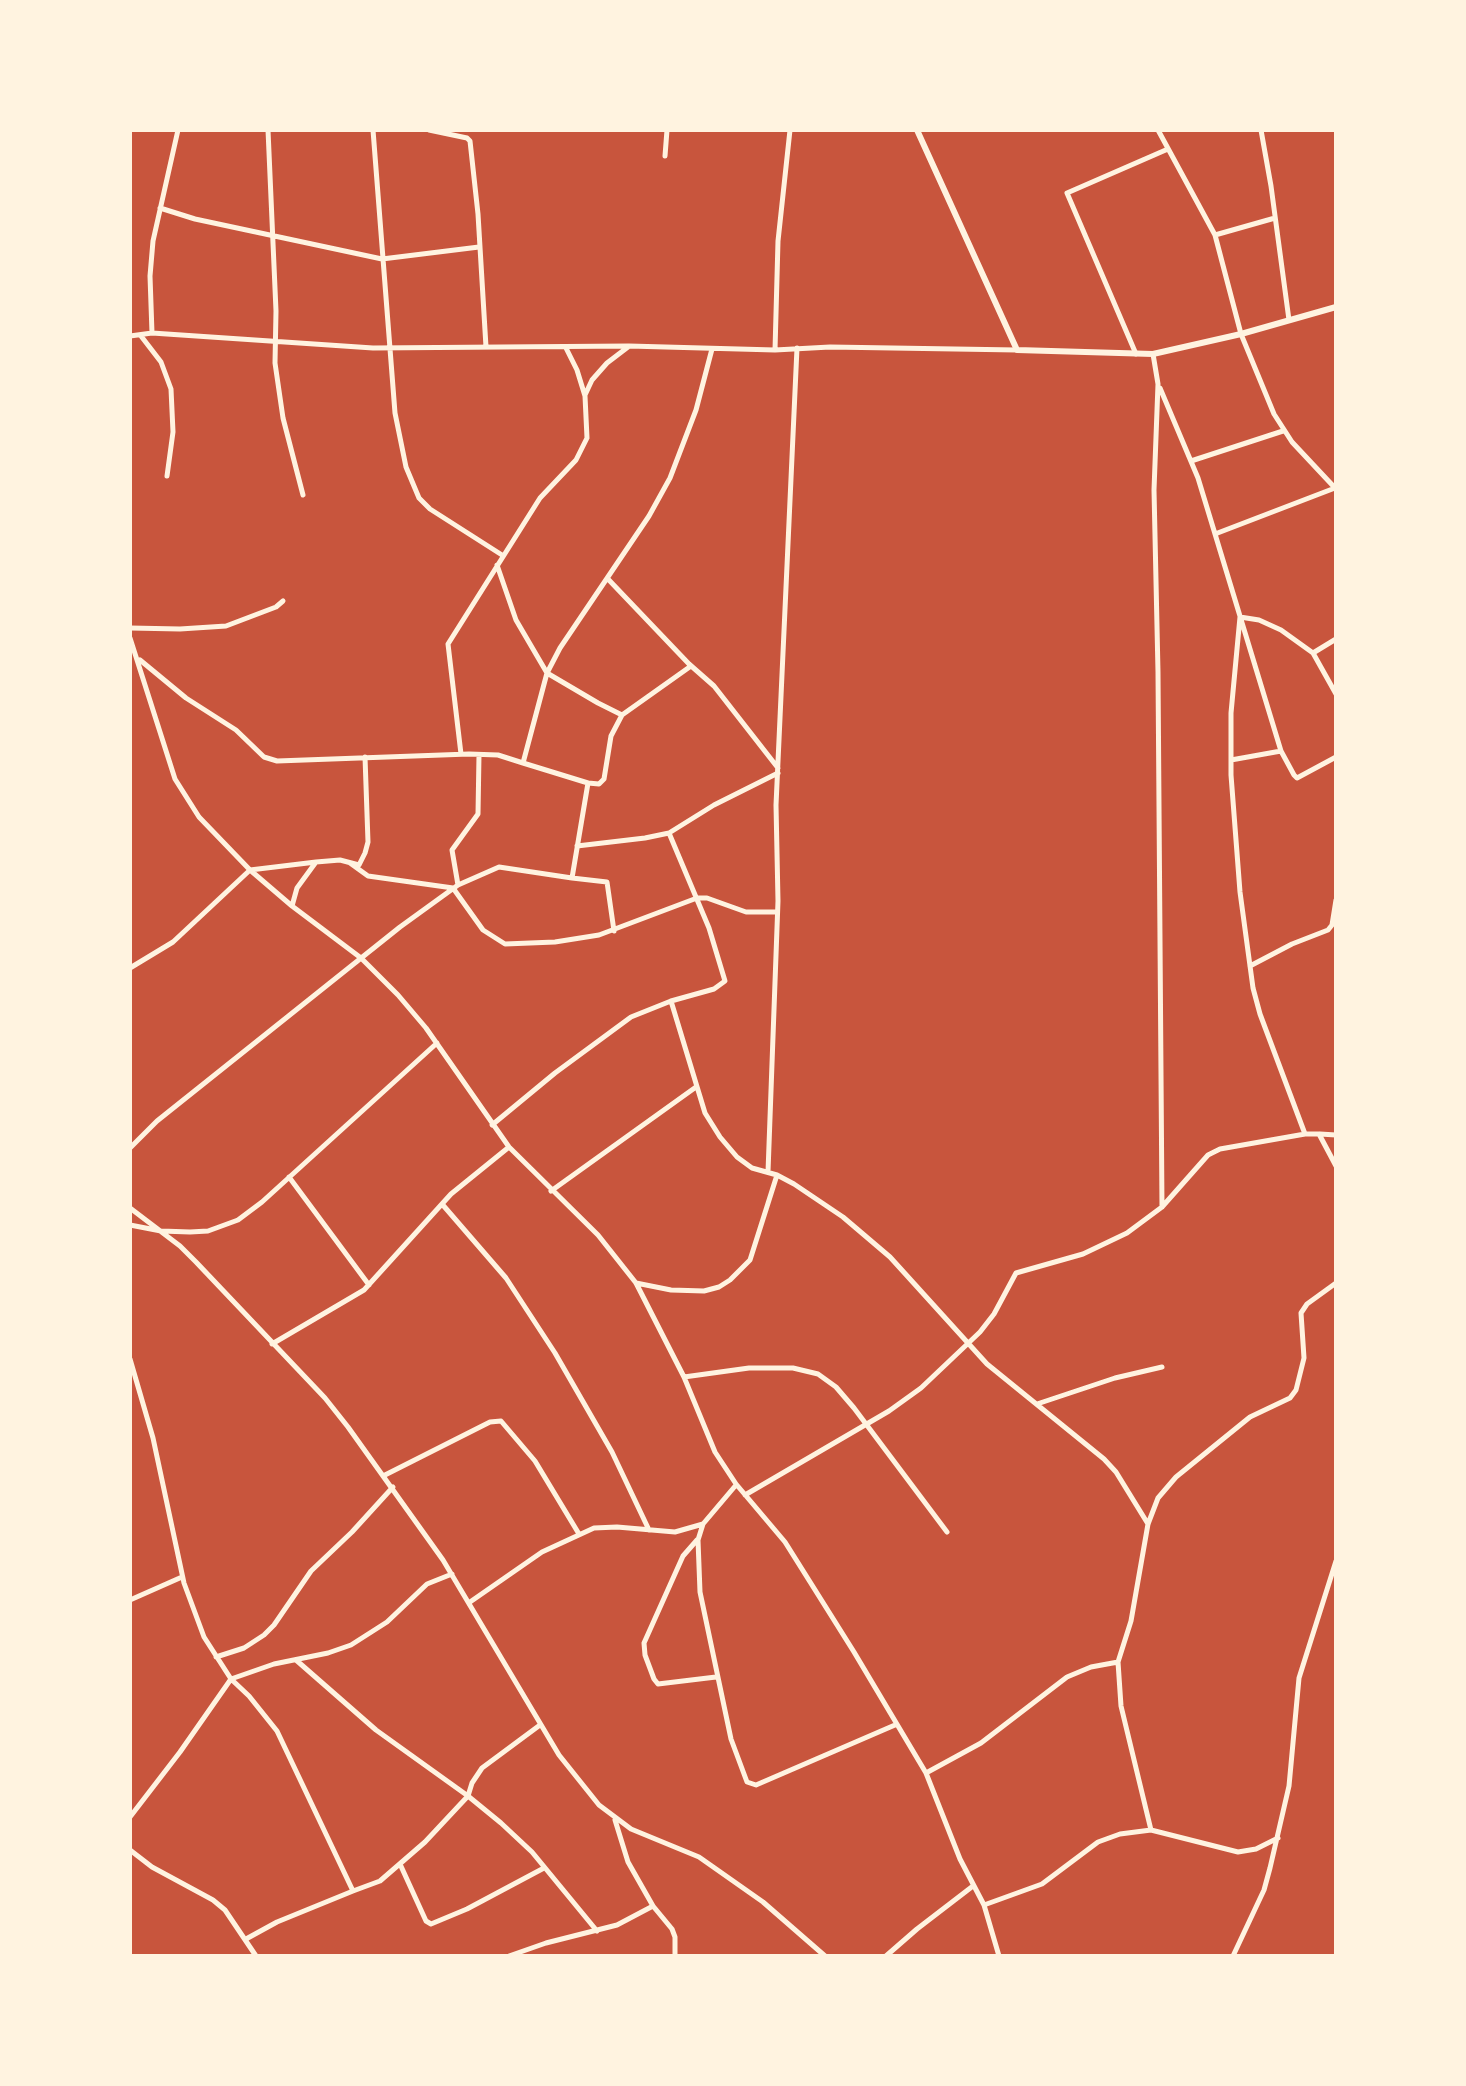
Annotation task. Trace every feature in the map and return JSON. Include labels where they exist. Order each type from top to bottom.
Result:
[{"type":"street","points":[[152,333],[150,276],[153,241],[178,130]]},
{"type":"street","points":[[268,130],[275,342],[283,418],[303,495]]},
{"type":"street","points":[[373,130],[398,439],[419,498],[449,523],[502,555]]},
{"type":"street","points":[[429,130],[470,141],[486,347]]},
{"type":"street","points":[[665,156],[667,130]]},
{"type":"street","points":[[775,350],[778,241],[790,130]]},
{"type":"street","points":[[917,130],[1017,350]]},
{"type":"street","points":[[1158,130],[1215,235],[1241,334],[1283,431],[1336,488],[1215,534]]},
{"type":"street","points":[[1261,130],[1289,320]]},
{"type":"street","points":[[1137,355],[1067,193],[1168,149]]},
{"type":"street","points":[[160,208],[195,219],[382,259],[479,247]]},
{"type":"street","points":[[1215,235],[1275,218]]},
{"type":"street","points":[[130,336],[152,333],[390,347],[1017,350],[1137,355],[1241,334],[1336,307]]},
{"type":"street","points":[[140,335],[161,362],[171,389],[173,432],[167,476]]},
{"type":"street","points":[[585,396],[592,380],[629,346]]},
{"type":"street","points":[[461,754],[448,644],[548,487],[582,450],[587,430],[585,396],[566,348]]},
{"type":"street","points":[[768,1172],[777,912],[778,771],[797,348]]},
{"type":"street","points":[[523,763],[547,673],[670,478],[696,410],[712,349]]},
{"type":"street","points":[[1153,354],[1158,384],[1154,490],[1162,1207]]},
{"type":"street","points":[[1158,384],[1191,461],[1281,751],[1297,778],[1336,757]]},
{"type":"street","points":[[1191,461],[1283,431]]},
{"type":"street","points":[[497,565],[516,620],[547,673],[622,715]]},
{"type":"street","points":[[607,578],[714,686],[778,771]]},
{"type":"street","points":[[130,628],[226,626],[265,612],[283,601]]},
{"type":"street","points":[[1240,617],[1231,713],[1231,760],[1236,845],[1250,966],[1260,1014],[1305,1134]]},
{"type":"street","points":[[1240,617],[1259,620],[1281,630],[1313,653],[1336,694]]},
{"type":"street","points":[[130,638],[175,779],[199,817],[250,870],[361,958],[398,995],[437,1043],[509,1147],[598,1235],[636,1283],[684,1377],[705,1433],[736,1484],[793,1553],[926,1773],[973,1886],[984,1905],[999,1956]]},
{"type":"street","points":[[1313,653],[1336,639]]},
{"type":"street","points":[[137,658],[186,698],[236,730],[264,757],[277,761],[498,755],[599,784],[604,779],[611,736],[622,715],[691,666]]},
{"type":"street","points":[[1231,760],[1281,751]]},
{"type":"street","points":[[479,755],[478,814],[452,850],[456,886],[483,930],[505,944],[555,942],[614,931],[697,898],[707,898],[746,912],[777,912]]},
{"type":"street","points":[[130,968],[173,942],[250,870],[340,860],[359,865],[368,842],[365,757]]},
{"type":"street","points":[[577,846],[669,833],[778,771]]},
{"type":"street","points":[[572,878],[588,783]]},
{"type":"street","points":[[492,1125],[631,1017],[714,989],[725,981],[718,950],[669,833]]},
{"type":"street","points":[[292,906],[297,888],[316,862]]},
{"type":"street","points":[[350,863],[368,876],[456,886]]},
{"type":"street","points":[[130,1148],[157,1121],[456,886],[499,867],[607,882],[614,931]]},
{"type":"street","points":[[1250,966],[1328,930],[1332,925],[1336,900]]},
{"type":"street","points":[[671,1001],[705,1113],[737,1157],[752,1168],[777,1175],[843,1217],[872,1240],[987,1364],[1088,1445],[1116,1472],[1148,1524]]},
{"type":"street","points":[[130,1225],[161,1231],[208,1231],[225,1226],[251,1210],[437,1043]]},
{"type":"street","points":[[551,1191],[696,1087]]},
{"type":"street","points":[[745,1495],[867,1424],[921,1388],[980,1332],[994,1314],[1016,1273],[1066,1260],[1127,1233],[1162,1207],[1208,1155],[1220,1149],[1305,1134],[1336,1135]]},
{"type":"street","points":[[1319,1134],[1336,1166]]},
{"type":"street","points":[[272,1344],[369,1285],[442,1204],[509,1147]]},
{"type":"street","points":[[636,1283],[671,1290],[704,1291],[730,1280],[750,1260],[777,1175]]},
{"type":"street","points":[[289,1177],[369,1285]]},
{"type":"street","points":[[442,1204],[506,1278],[555,1353],[612,1452],[649,1530]]},
{"type":"street","points":[[130,1208],[196,1262],[325,1398],[385,1475],[452,1574],[540,1725],[581,1785],[615,1819],[631,1829],[699,1857],[763,1902],[825,1956]]},
{"type":"street","points":[[1151,1830],[1121,1706],[1118,1662],[1131,1621],[1148,1524],[1158,1498],[1176,1477],[1250,1417],[1290,1398],[1296,1390],[1304,1358],[1301,1313],[1307,1304],[1336,1283]]},
{"type":"street","points":[[130,1359],[153,1438],[182,1577],[204,1637],[231,1679],[277,1731],[353,1891]]},
{"type":"street","points":[[1036,1405],[1115,1378],[1162,1367]]},
{"type":"street","points":[[684,1377],[749,1368],[793,1368],[818,1374],[836,1387],[867,1424],[947,1532]]},
{"type":"street","points":[[385,1475],[490,1422],[501,1421],[535,1461],[579,1534]]},
{"type":"street","points":[[736,1484],[703,1524],[698,1540],[700,1592],[716,1677],[743,1776],[747,1782],[756,1785],[895,1725]]},
{"type":"street","points":[[215,1657],[244,1648],[264,1635],[311,1571],[393,1487]]},
{"type":"street","points":[[470,1602],[542,1552],[579,1534],[607,1526],[675,1532],[703,1524]]},
{"type":"street","points":[[698,1540],[683,1556],[644,1643],[645,1655],[658,1684],[716,1677]]},
{"type":"street","points":[[1233,1956],[1264,1890],[1278,1837],[1289,1786],[1299,1678],[1336,1561]]},
{"type":"street","points":[[130,1817],[231,1679],[351,1645],[387,1622],[427,1584],[452,1574]]},
{"type":"street","points":[[1331,1574],[1336,1580]]},
{"type":"street","points":[[130,1600],[182,1577]]},
{"type":"street","points":[[296,1660],[387,1739],[468,1796],[516,1837],[597,1931]]},
{"type":"street","points":[[926,1773],[981,1743],[1067,1677],[1091,1667],[1118,1662]]},
{"type":"street","points":[[246,1939],[277,1922],[380,1881],[425,1842],[468,1796],[482,1768],[540,1725]]},
{"type":"street","points":[[615,1819],[628,1862],[653,1906],[672,1929],[675,1956]]},
{"type":"street","points":[[984,1905],[1042,1884],[1098,1842],[1120,1834],[1151,1830],[1238,1852],[1256,1849],[1278,1837]]},
{"type":"street","points":[[130,1850],[152,1867],[213,1900],[225,1910],[256,1956]]},
{"type":"street","points":[[400,1864],[426,1921],[431,1924],[467,1909],[544,1868]]},
{"type":"street","points":[[886,1956],[973,1886]]},
{"type":"street","points":[[509,1956],[617,1925],[653,1906]]}]
